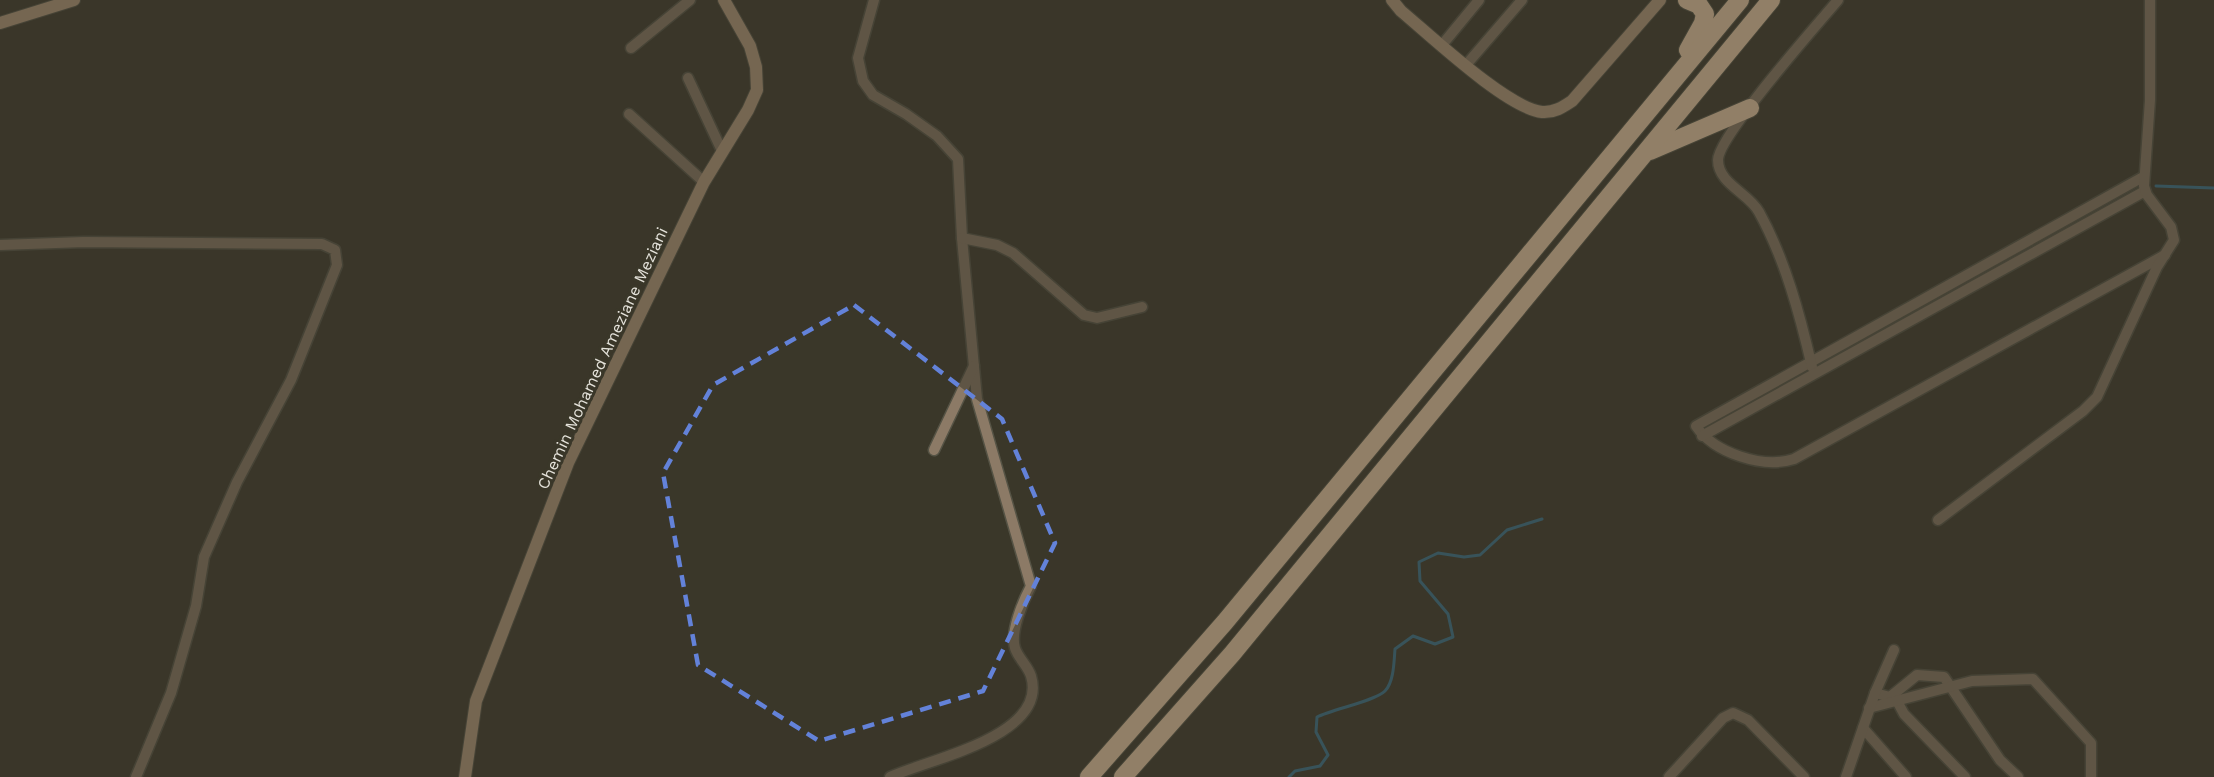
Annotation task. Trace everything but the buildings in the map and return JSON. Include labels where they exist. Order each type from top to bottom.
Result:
[{"type":"highway","points":[[1667,87],[1703,23],[1705,14],[1700,5],[1687,0]]},
{"type":"highway","points":[[1089,777],[1211,639],[1740,0]]},
{"type":"highway","points":[[1123,777],[1232,654],[1771,0]]},
{"type":"highway","points":[[1646,153],[1750,108]]},
{"type":"main road","name":"Chemin Mohamed Ameziane Meziani","points":[[465,777],[476,700],[568,463],[704,182],[748,110],[756,90],[756,67],[750,46],[724,0]]},
{"type":"main road","points":[[1392,0],[1401,11],[1502,94],[1528,109],[1544,112],[1557,111],[1572,101],[1660,0]]},
{"type":"main road","points":[[0,23],[67,1]]},
{"type":"street","points":[[632,48],[690,0]]},
{"type":"street","points":[[874,0],[858,58],[863,81],[873,95],[906,114],[937,136],[958,159],[962,238],[977,399],[1031,586],[1020,606],[1015,647],[1031,675],[1034,693],[1029,708],[1018,721],[999,733],[970,747],[890,777]]},
{"type":"street","points":[[1442,45],[1479,0]]},
{"type":"street","points":[[1467,65],[1522,0]]},
{"type":"street","points":[[1813,373],[1775,244],[1753,203],[1725,179],[1719,167],[1721,147],[1838,0]]},
{"type":"street","points":[[1938,520],[2075,418],[2097,397],[2164,255],[2172,243],[2173,231],[2145,191],[2143,177],[2150,100],[2150,0]]},
{"type":"street","points":[[688,78],[722,151]]},
{"type":"street","points":[[629,114],[704,182]]},
{"type":"street","points":[[2143,177],[1696,426],[1702,436],[1725,449],[1760,461],[1771,463],[1794,459],[2164,255]]},
{"type":"street","points":[[1702,436],[2145,191]]},
{"type":"street","points":[[962,238],[997,245],[1013,253],[1084,315],[1097,318],[1142,307]]},
{"type":"street","points":[[0,245],[276,242],[326,244],[335,250],[338,257],[291,380],[237,482],[204,557],[196,606],[171,693],[136,777]]},
{"type":"street","points":[[934,450],[975,366]]},
{"type":"street","points":[[1846,777],[1869,708],[1894,650]]},
{"type":"street","points":[[1875,693],[1890,697],[1917,675],[1944,677],[2000,760],[2018,777]]},
{"type":"street","points":[[1869,708],[1972,681],[2033,680],[2091,743],[2091,777]]},
{"type":"street","points":[[1897,701],[1904,714],[1965,777]]},
{"type":"street","points":[[1668,777],[1723,718],[1733,713],[1748,720],[1804,777]]},
{"type":"street","points":[[1863,728],[1906,777]]},
{"type":"highlighted area","points":[[854,305],[1002,419],[1055,543],[983,691],[819,741],[698,665],[663,473],[713,385]]},
{"type":"waterway","points":[[2156,186],[2214,188]]},
{"type":"waterway","points":[[1289,777],[1295,771],[1320,766],[1328,755],[1316,732],[1317,717],[1380,695],[1385,691],[1392,677],[1395,649],[1413,636],[1435,644],[1453,637],[1448,614],[1420,581],[1419,562],[1438,553],[1464,557],[1480,555],[1507,530],[1542,519]]}]
